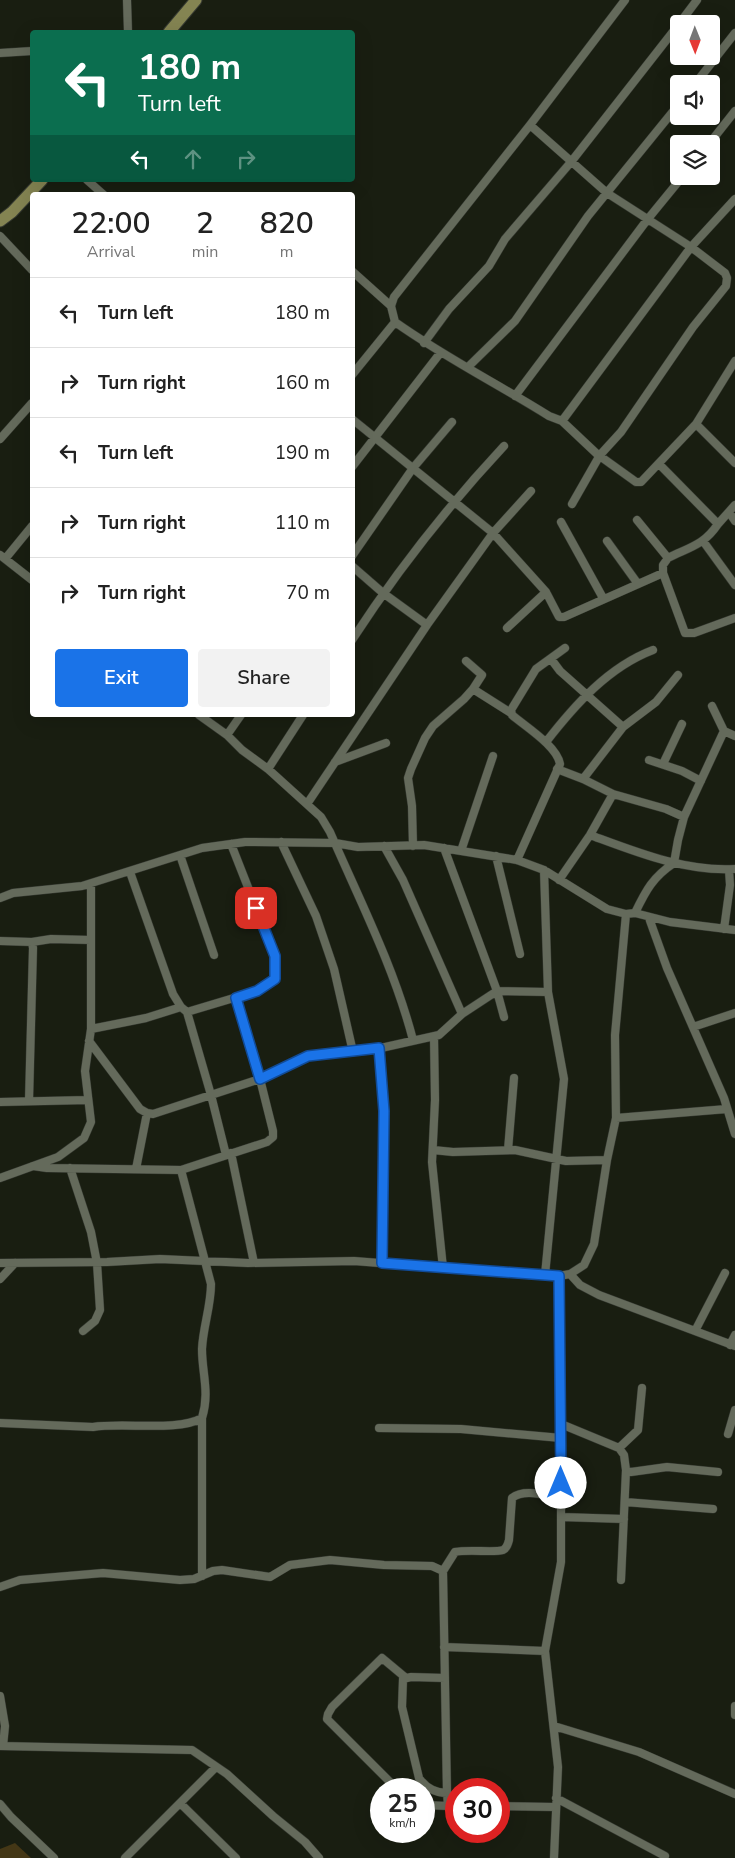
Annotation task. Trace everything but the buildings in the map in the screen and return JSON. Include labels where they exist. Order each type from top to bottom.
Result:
[{"type":"main road","points":[[171,30],[196,0]]},
{"type":"main road","points":[[31,192],[40,182]]},
{"type":"main road","points":[[0,221],[12,212],[30,193]]},
{"type":"street","points":[[126,0],[128,30]]},
{"type":"street","points":[[626,0],[394,297],[392,306],[395,322],[424,343],[549,416],[562,421],[600,455],[636,482],[642,482],[696,424],[735,361]]},
{"type":"street","points":[[686,15],[697,0]]},
{"type":"street","points":[[702,75],[735,34]]},
{"type":"street","points":[[424,343],[449,309],[489,266],[505,239],[571,162],[670,36]]},
{"type":"street","points":[[0,53],[30,51]]},
{"type":"street","points":[[716,135],[735,111]]},
{"type":"street","points":[[468,367],[514,321],[607,193],[670,115]]},
{"type":"street","points":[[530,125],[607,193],[691,247],[725,273],[727,278],[726,286],[693,327],[621,432],[600,455],[572,504]]},
{"type":"street","points":[[90,182],[101,192]]},
{"type":"street","points":[[515,396],[676,185]]},
{"type":"street","points":[[562,421],[691,247],[735,199]]},
{"type":"street","points":[[0,236],[30,268]]},
{"type":"street","points":[[355,274],[392,306]]},
{"type":"street","points":[[355,371],[395,322]]},
{"type":"street","points":[[355,463],[441,352]]},
{"type":"street","points":[[0,439],[30,405]]},
{"type":"street","points":[[355,421],[493,533],[546,592],[559,617],[564,617],[603,598],[663,574]]},
{"type":"street","points":[[355,552],[413,468],[452,422]]},
{"type":"street","points":[[696,424],[735,463]]},
{"type":"street","points":[[355,635],[383,593],[454,502],[504,446]]},
{"type":"street","points":[[659,464],[718,524]]},
{"type":"street","points":[[307,804],[427,625],[493,533],[531,491]]},
{"type":"street","points":[[735,505],[710,536],[668,558],[663,565],[663,574],[685,633],[694,633],[735,618]]},
{"type":"street","points":[[728,512],[735,521]]},
{"type":"street","points":[[637,520],[668,558]]},
{"type":"street","points":[[561,522],[603,598]]},
{"type":"street","points":[[30,528],[3,557],[30,578]]},
{"type":"street","points":[[607,541],[638,584]]},
{"type":"street","points":[[703,541],[735,584]]},
{"type":"street","points":[[355,569],[383,593],[427,625]]},
{"type":"street","points":[[507,628],[546,592]]},
{"type":"street","points":[[511,713],[536,669],[565,648]]},
{"type":"street","points":[[546,742],[587,695],[619,668],[642,654],[653,650]]},
{"type":"street","points":[[551,659],[560,671],[623,727]]},
{"type":"street","points":[[413,846],[412,806],[408,778],[410,769],[433,726],[464,699],[482,676],[466,661]]},
{"type":"street","points":[[583,779],[623,727],[656,702],[678,675]]},
{"type":"street","points":[[473,689],[511,713],[546,742],[559,758],[560,764],[517,860]]},
{"type":"street","points":[[712,706],[724,731],[735,736]]},
{"type":"street","points":[[202,717],[268,769],[321,817],[335,843],[390,965],[406,1011],[413,1040]]},
{"type":"street","points":[[227,735],[240,717]]},
{"type":"street","points":[[268,769],[303,717]]},
{"type":"street","points":[[663,764],[682,724]]},
{"type":"street","points":[[635,913],[646,890],[661,872],[674,863],[684,817],[724,731]]},
{"type":"street","points":[[335,762],[386,743]]},
{"type":"street","points":[[461,851],[493,756]]},
{"type":"street","points":[[649,760],[682,770],[702,781]]},
{"type":"street","points":[[557,769],[613,794],[666,809],[684,817]]},
{"type":"street","points":[[559,880],[590,835],[613,794]]},
{"type":"street","points":[[590,835],[674,863],[713,869],[732,869],[724,929]]},
{"type":"street","points":[[0,898],[13,893],[82,886],[202,848],[244,842],[335,843],[358,847],[424,845],[517,860],[544,870],[607,909],[626,914],[635,913],[670,922],[735,930]]},
{"type":"street","points":[[281,842],[316,916],[331,960],[353,1052]]},
{"type":"street","points":[[90,1029],[236,998],[257,991],[275,979],[275,956],[231,844]]},
{"type":"street","points":[[384,846],[403,880],[462,1014]]},
{"type":"street","points":[[444,848],[497,990],[504,1018]]},
{"type":"street","points":[[180,855],[214,954]]},
{"type":"street","points":[[496,856],[520,954]]},
{"type":"street","points":[[544,870],[548,992],[564,1078],[544,1276]]},
{"type":"street","points":[[130,872],[173,994],[184,1009],[228,1154],[254,1263]]},
{"type":"street","points":[[0,1178],[58,1157],[84,1138],[91,1122],[86,1071],[90,1029],[90,884]]},
{"type":"street","points":[[0,1262],[97,1262],[160,1259],[254,1263],[354,1261],[544,1276],[570,1274],[584,1265],[594,1244],[607,1160],[616,1118],[615,1034],[626,914]]},
{"type":"street","points":[[649,918],[667,968],[728,1109],[735,1134]]},
{"type":"street","points":[[0,941],[91,940]]},
{"type":"street","points":[[29,1101],[32,942]]},
{"type":"street","points":[[89,1041],[140,1109],[147,1114],[153,1114],[260,1079],[308,1056],[379,1048],[439,1035],[462,1014],[497,990],[548,992]]},
{"type":"street","points":[[33,1166],[181,1170],[267,1142],[273,1137],[273,1131],[236,998]]},
{"type":"street","points":[[693,1027],[735,1013]]},
{"type":"street","points":[[434,1036],[432,1162],[443,1268]]},
{"type":"street","points":[[379,1048],[384,1111],[382,1263]]},
{"type":"street","points":[[508,1150],[514,1078]]},
{"type":"street","points":[[0,1102],[88,1100]]},
{"type":"street","points":[[616,1118],[728,1109]]},
{"type":"street","points":[[136,1168],[147,1114]]},
{"type":"street","points":[[433,1150],[453,1152],[515,1150],[566,1161],[607,1160]]},
{"type":"street","points":[[70,1168],[91,1232],[97,1262],[100,1310],[95,1321],[83,1331]]},
{"type":"street","points":[[181,1170],[203,1260],[211,1284],[202,1350],[206,1386],[202,1418],[202,1576]]},
{"type":"street","points":[[0,1279],[15,1263]]},
{"type":"street","points":[[695,1331],[725,1273]]},
{"type":"street","points":[[570,1274],[580,1284],[599,1295],[733,1345],[735,1335]]},
{"type":"street","points":[[554,1858],[558,1767],[545,1651],[561,1562],[559,1276]]},
{"type":"street","points":[[620,1448],[638,1430],[642,1388]]},
{"type":"street","points":[[728,1434],[735,1410]]},
{"type":"street","points":[[0,1423],[93,1427],[107,1425],[177,1425],[194,1423],[202,1418]]},
{"type":"street","points":[[561,1424],[620,1448],[624,1455],[626,1470],[621,1580]]},
{"type":"street","points":[[378,1428],[461,1429],[561,1438]]},
{"type":"street","points":[[626,1470],[631,1472],[674,1467],[718,1472]]},
{"type":"street","points":[[447,1778],[443,1571],[455,1552],[464,1550],[502,1550],[507,1546],[512,1498],[518,1493],[561,1498]]},
{"type":"street","points":[[625,1502],[713,1509]]},
{"type":"street","points":[[561,1517],[624,1519]]},
{"type":"street","points":[[0,1587],[20,1580],[103,1573],[180,1580],[194,1579],[222,1570],[270,1577],[290,1565],[330,1560],[384,1565],[432,1566],[443,1571]]},
{"type":"street","points":[[444,1647],[545,1651]]},
{"type":"street","points":[[386,1778],[327,1719],[332,1707],[382,1658],[406,1678],[445,1678]]},
{"type":"street","points":[[406,1678],[403,1680],[402,1685],[402,1707],[419,1778],[424,1786],[439,1793],[445,1793]]},
{"type":"street","points":[[0,1696],[5,1726],[1,1746],[192,1750],[227,1774],[305,1842],[319,1858]]},
{"type":"street","points":[[735,1706],[735,1715]]},
{"type":"street","points":[[554,1726],[639,1752],[735,1794]]},
{"type":"street","points":[[129,1857],[216,1767]]},
{"type":"street","points":[[556,1798],[665,1856]]},
{"type":"street","points":[[180,1803],[236,1858]]},
{"type":"street","points":[[0,1804],[54,1858]]},
{"type":"street","points":[[510,1806],[555,1807]]},
{"type":"shaded area","points":[[15,1843],[31,1858],[0,1858],[0,1849]]},
{"type":"route","points":[[256,908],[275,956],[275,979],[257,991],[236,998],[260,1079],[308,1056],[379,1048],[384,1111],[382,1263],[559,1276],[561,1483]]}]
